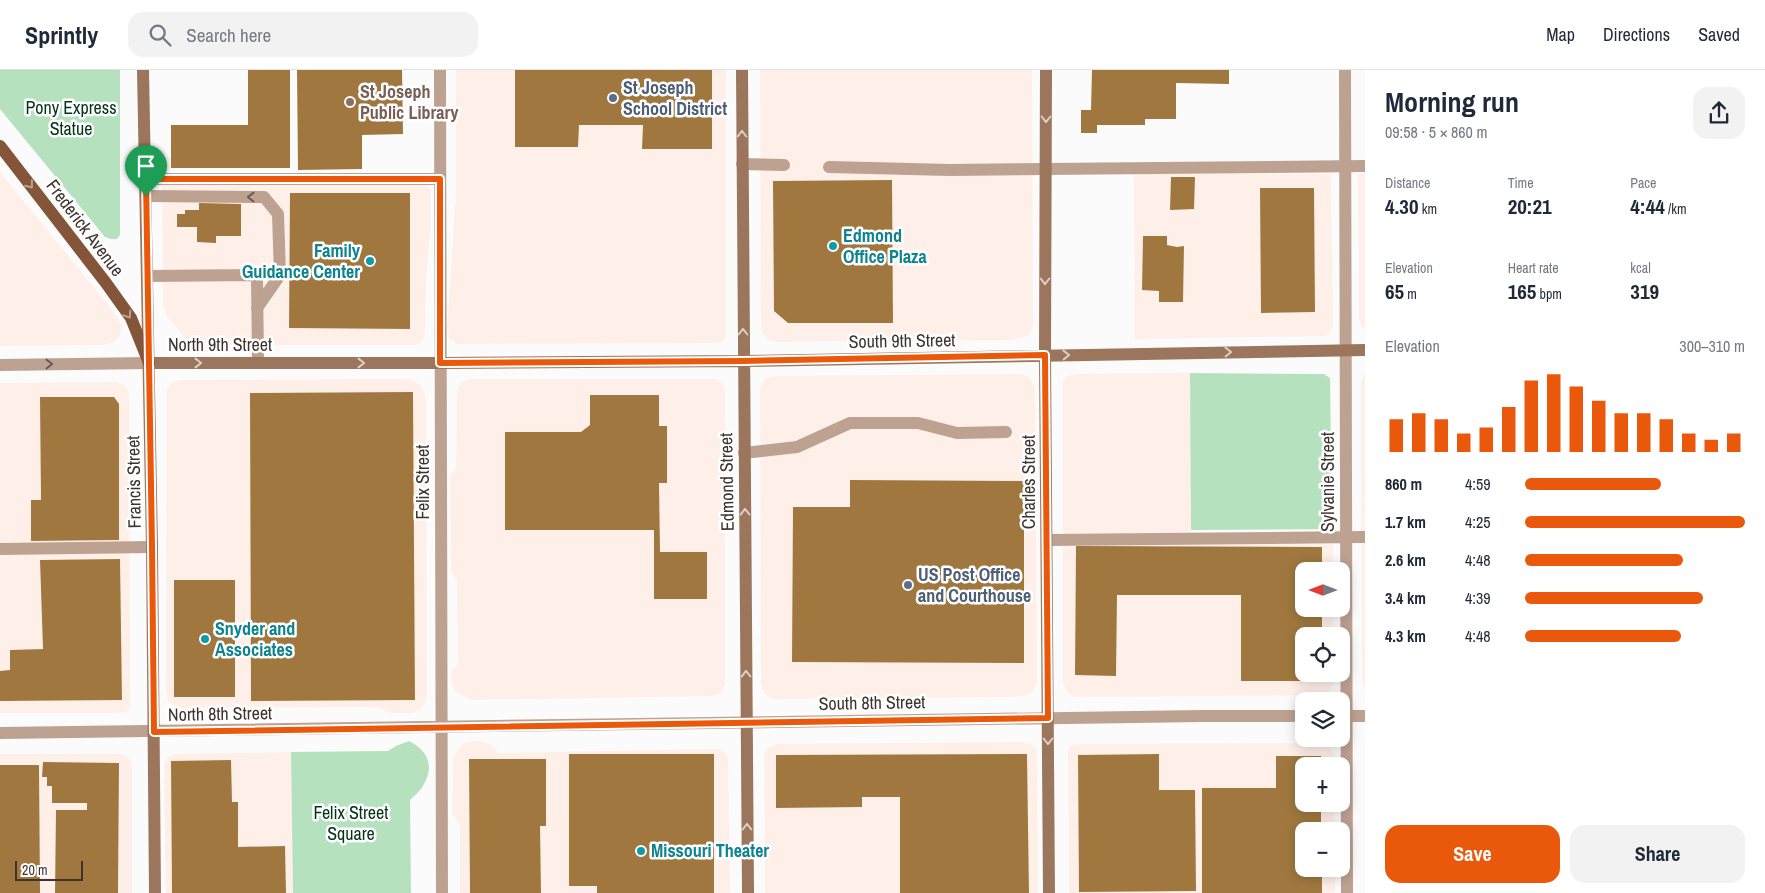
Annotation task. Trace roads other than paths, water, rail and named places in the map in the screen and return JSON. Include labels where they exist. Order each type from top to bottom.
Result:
[{"type":"main road","name":"Francis Street","points":[[143,70],[150,363],[155,893]]},
{"type":"main road","name":"Edmond Street","points":[[742,70],[748,893]]},
{"type":"main road","name":"Charles Street","points":[[1046,70],[1045,355],[1049,893]]},
{"type":"main road","name":"Frederick Avenue","points":[[0,146],[131,318],[150,363]]},
{"type":"main road","name":"South 9th Street","points":[[440,363],[743,361],[1365,350]]},
{"type":"main road","name":"North 9th Street","points":[[150,363],[440,363]]},
{"type":"street","name":"Felix Street","points":[[440,70],[442,893]]},
{"type":"street","name":"Sylvanie Street","points":[[1344,692],[1346,538],[1345,70]]},
{"type":"street","points":[[742,164],[784,165]]},
{"type":"street","points":[[829,167],[1046,170],[1365,166]]},
{"type":"street","points":[[146,179],[440,179]]},
{"type":"street","points":[[146,196],[264,197],[278,214],[280,275],[257,308]]},
{"type":"street","points":[[148,276],[257,275],[258,363]]},
{"type":"street","name":"North 9th Street","points":[[0,365],[150,363]]},
{"type":"street","points":[[744,453],[797,447],[850,423],[918,423],[957,433],[1006,432]]},
{"type":"street","points":[[1047,540],[1365,538]]},
{"type":"street","points":[[0,549],[152,547]]},
{"type":"street","name":"South 8th Street","points":[[441,728],[1048,718],[1295,716]]},
{"type":"street","points":[[1350,716],[1365,716]]},
{"type":"street","name":"North 8th Street","points":[[0,733],[441,728]]},
{"type":"street","name":"Sylvanie Street","points":[[1345,747],[1347,893]]},
{"type":"place","name":"St Joseph School District","points":[[613,98]]},
{"type":"place","name":"St Joseph Public Library","points":[[350,102]]},
{"type":"place","name":"Edmond Office Plaza","points":[[833,246]]},
{"type":"place","name":"Family Guidance Center","points":[[370,261]]},
{"type":"place","name":"US Post Office and Courthouse","points":[[908,585]]},
{"type":"place","name":"Snyder and Associates","points":[[205,639]]},
{"type":"place","name":"Missouri Theater","points":[[641,851]]},
{"type":"park label","name":"Pony Express Statue","points":[[71,118]]},
{"type":"park label","name":"Felix Street Square","points":[[351,823]]}]
